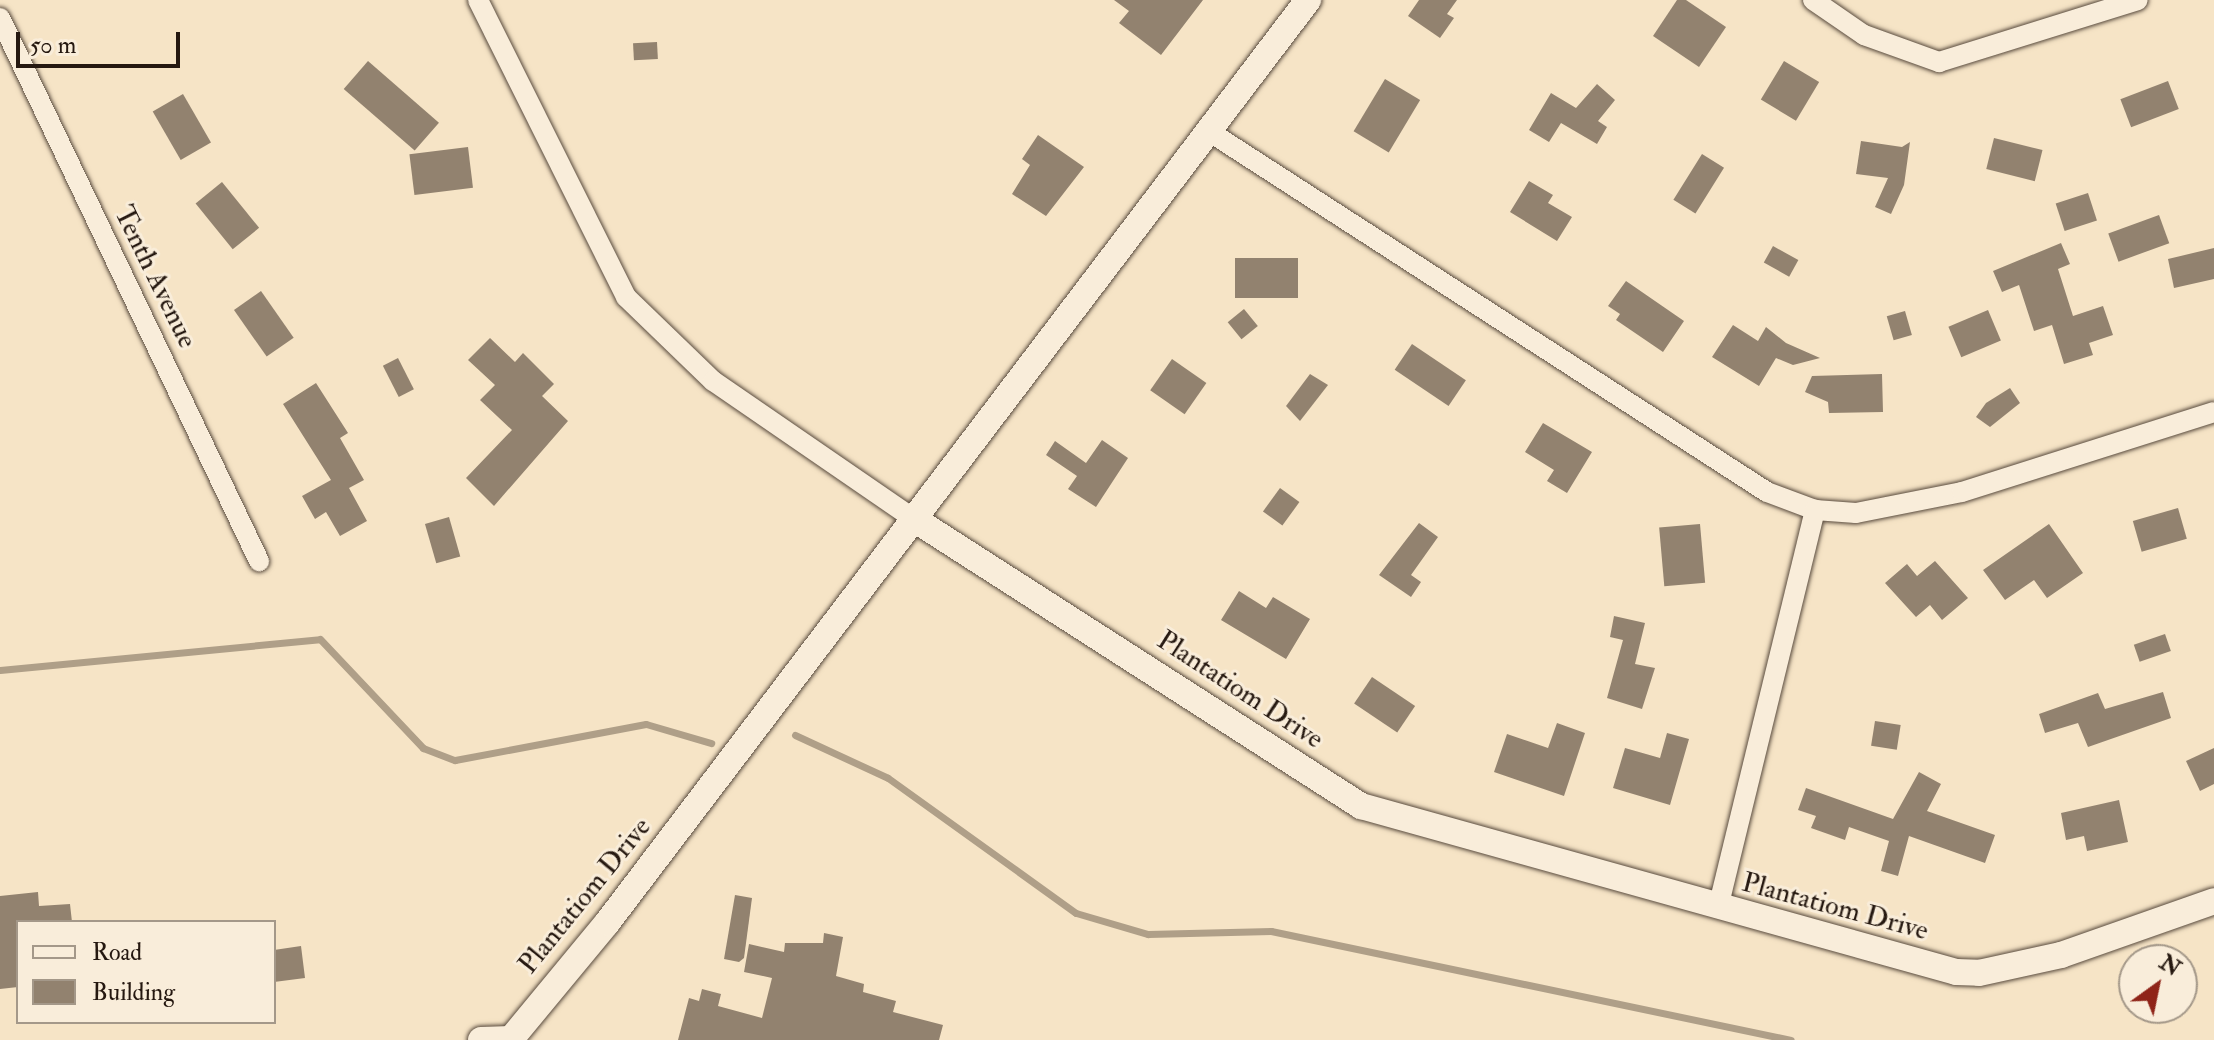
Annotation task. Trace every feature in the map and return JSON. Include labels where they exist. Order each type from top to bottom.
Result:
[{"type":"street","points":[[478,0],[626,297],[713,381],[917,521],[1308,0]]},
{"type":"street","points":[[1813,0],[1864,35],[1939,62],[2138,0]]},
{"type":"street","name":"Tenth Avenue","points":[[0,18],[259,561]]},
{"type":"street","points":[[1210,132],[1767,492],[1815,510],[1856,513],[1962,492],[2214,412]]},
{"type":"street","points":[[1718,908],[1815,510]]},
{"type":"street","name":"Plantatiom Drive","points":[[481,1040],[512,1039],[917,521],[1361,806],[1956,972],[1979,973],[2061,955],[2214,901]]},
{"type":"building","points":[[1114,0],[1203,0],[1161,55],[1119,23],[1129,11]]},
{"type":"building","points":[[1419,0],[1457,0],[1447,14],[1454,18],[1440,38],[1408,16]]},
{"type":"building","points":[[1677,0],[1686,0],[1726,27],[1699,67],[1653,36]]},
{"type":"building","points":[[657,42],[658,59],[634,60],[633,43]]},
{"type":"building","points":[[368,61],[439,123],[415,151],[344,89]]},
{"type":"building","points":[[1784,61],[1819,82],[1796,121],[1761,100]]},
{"type":"building","points":[[1385,79],[1420,100],[1389,152],[1354,131]]},
{"type":"building","points":[[2168,81],[2179,109],[2131,127],[2120,99]]},
{"type":"building","points":[[1597,84],[1615,100],[1598,121],[1607,127],[1597,144],[1561,123],[1549,142],[1529,130],[1551,93],[1576,108]]},
{"type":"building","points":[[183,94],[211,142],[181,160],[153,112]]},
{"type":"building","points":[[1038,135],[1084,167],[1046,216],[1012,194],[1030,165],[1022,159]]},
{"type":"building","points":[[1994,138],[2043,150],[2035,181],[1986,169]]},
{"type":"building","points":[[1861,141],[1902,147],[1910,142],[1904,185],[1891,214],[1875,207],[1888,178],[1856,174]]},
{"type":"building","points":[[468,147],[473,188],[414,195],[409,154]]},
{"type":"building","points":[[1702,154],[1724,168],[1695,214],[1673,200]]},
{"type":"building","points":[[1529,181],[1553,195],[1548,203],[1572,217],[1557,241],[1510,212]]},
{"type":"building","points":[[222,182],[259,228],[233,249],[196,203]]},
{"type":"building","points":[[2088,193],[2097,221],[2065,231],[2056,204]]},
{"type":"building","points":[[2159,215],[2169,243],[2119,262],[2108,233]]},
{"type":"building","points":[[2061,243],[2070,264],[2058,269],[2073,316],[2103,306],[2113,335],[2089,343],[2093,355],[2064,364],[2052,325],[2034,331],[2019,285],[2002,292],[1993,271]]},
{"type":"building","points":[[1773,246],[1798,260],[1789,277],[1764,263]]},
{"type":"building","points":[[2214,248],[2214,279],[2174,288],[2168,259]]},
{"type":"building","points":[[1235,258],[1298,258],[1298,298],[1235,298]]},
{"type":"building","points":[[1626,281],[1684,321],[1663,352],[1616,320],[1620,314],[1608,306]]},
{"type":"building","points":[[261,291],[294,338],[267,357],[234,310]]},
{"type":"building","points":[[1244,309],[1258,326],[1242,339],[1228,322]]},
{"type":"building","points":[[1988,310],[2001,340],[1961,357],[1948,327]]},
{"type":"building","points":[[1905,311],[1912,335],[1894,340],[1887,316]]},
{"type":"building","points":[[1733,325],[1758,341],[1766,327],[1786,343],[1820,358],[1793,365],[1776,358],[1759,386],[1712,357]]},
{"type":"building","points":[[490,338],[515,362],[523,353],[554,384],[542,396],[568,421],[494,506],[466,478],[512,430],[480,400],[495,385],[468,360]]},
{"type":"building","points":[[1412,344],[1466,380],[1449,406],[1395,370]]},
{"type":"building","points":[[398,358],[414,389],[399,397],[383,366]]},
{"type":"building","points":[[1172,359],[1206,383],[1185,414],[1150,390]]},
{"type":"building","points":[[1310,374],[1328,385],[1300,421],[1286,406]]},
{"type":"building","points":[[1882,374],[1883,412],[1829,413],[1828,402],[1805,392],[1812,376]]},
{"type":"building","points":[[316,383],[348,433],[340,438],[364,480],[349,488],[367,521],[340,536],[326,512],[315,519],[302,496],[331,480],[283,404]]},
{"type":"building","points":[[2010,388],[2020,403],[1990,427],[1976,417],[1986,403]]},
{"type":"building","points":[[1543,423],[1592,452],[1567,493],[1547,481],[1554,470],[1525,452]]},
{"type":"building","points":[[1102,440],[1128,458],[1096,507],[1068,489],[1077,476],[1046,455],[1055,441],[1086,463]]},
{"type":"building","points":[[1280,488],[1299,502],[1282,526],[1263,511]]},
{"type":"building","points":[[2178,508],[2187,539],[2142,552],[2133,521]]},
{"type":"building","points":[[449,517],[460,556],[436,563],[425,524]]},
{"type":"building","points":[[1419,523],[1438,537],[1411,575],[1421,582],[1411,597],[1379,575]]},
{"type":"building","points":[[1700,524],[1705,583],[1664,586],[1659,528]]},
{"type":"building","points":[[2049,524],[2083,573],[2047,598],[2034,580],[2005,600],[1983,570]]},
{"type":"building","points":[[1935,561],[1968,598],[1942,620],[1930,605],[1916,617],[1885,583],[1907,564],[1917,576]]},
{"type":"building","points":[[1239,591],[1266,608],[1273,597],[1310,619],[1286,659],[1221,620]]},
{"type":"building","points":[[1614,616],[1645,623],[1635,664],[1655,668],[1642,709],[1607,698],[1623,640],[1610,637]]},
{"type":"building","points":[[2165,634],[2171,651],[2140,662],[2134,645]]},
{"type":"building","points":[[1372,677],[1415,706],[1397,733],[1354,704]]},
{"type":"building","points":[[2163,692],[2171,718],[2088,747],[2078,723],[2045,733],[2039,714],[2098,693],[2105,709]]},
{"type":"building","points":[[1875,721],[1901,725],[1897,750],[1871,746]]},
{"type":"building","points":[[1557,723],[1585,733],[1564,796],[1494,772],[1507,734],[1548,748]]},
{"type":"building","points":[[1667,733],[1689,739],[1670,805],[1613,788],[1625,748],[1660,758]]},
{"type":"building","points":[[2214,748],[2214,784],[2200,791],[2186,761]]},
{"type":"building","points":[[1919,772],[1941,784],[1927,811],[1995,835],[1985,863],[1909,836],[1898,876],[1881,871],[1889,841],[1849,827],[1845,840],[1811,828],[1816,816],[1798,810],[1806,788],[1893,819]]},
{"type":"building","points":[[2119,800],[2128,842],[2087,851],[2084,836],[2066,840],[2061,813]]},
{"type":"building","points":[[38,892],[39,906],[70,904],[72,920],[16,920],[16,987],[0,989],[0,896]]},
{"type":"building","points":[[735,895],[752,898],[744,958],[739,962],[724,959]]},
{"type":"building","points":[[824,933],[843,937],[836,976],[864,984],[863,992],[896,1001],[893,1012],[943,1025],[939,1040],[678,1040],[689,998],[699,1001],[702,989],[721,994],[718,1006],[762,1018],[772,978],[744,972],[749,944],[784,952],[785,943],[823,943]]},
{"type":"building","points":[[301,946],[305,978],[276,982],[276,950]]},
{"type":"waterway","points":[[0,670],[320,639],[423,748],[455,760],[646,724],[711,743]]},
{"type":"waterway","points":[[795,735],[888,778],[1076,913],[1148,934],[1271,931],[1791,1040]]}]
